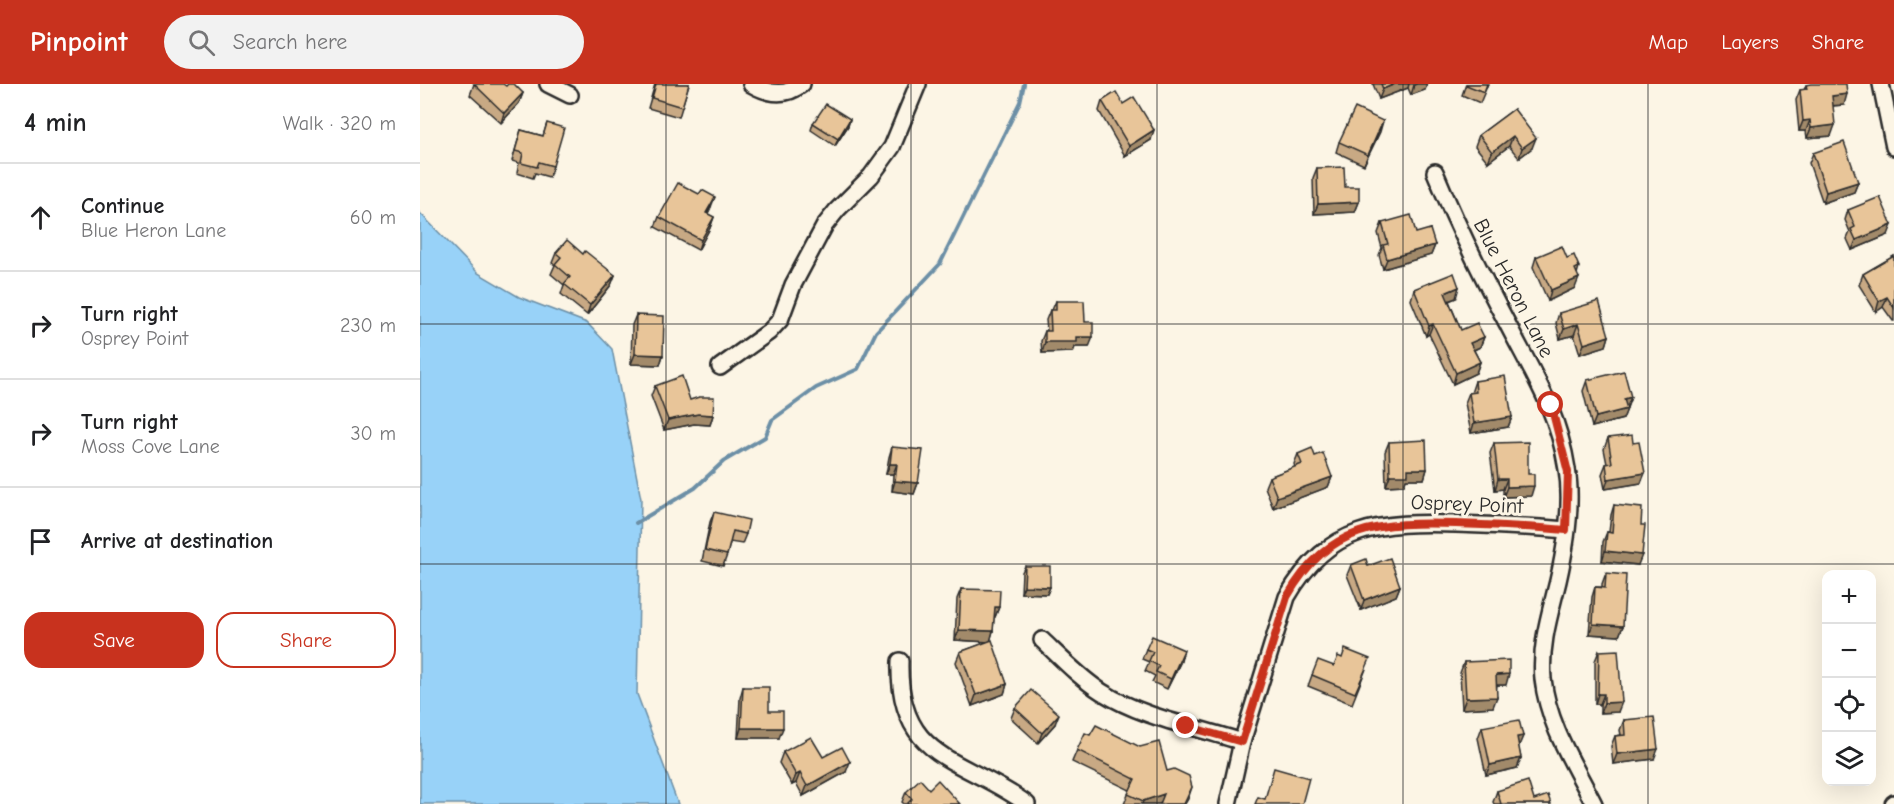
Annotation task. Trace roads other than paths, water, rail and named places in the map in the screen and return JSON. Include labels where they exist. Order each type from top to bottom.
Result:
[{"type":"street","points":[[548,84],[570,95]]},
{"type":"street","points":[[751,84],[762,90],[779,93],[802,84]]},
{"type":"street","points":[[720,367],[770,332],[780,320],[793,285],[825,225],[871,176],[892,147],[918,84]]},
{"type":"street","points":[[1881,84],[1894,147]]},
{"type":"street","name":"Blue Heron Lane","points":[[1435,172],[1506,323],[1551,405],[1568,472],[1566,530],[1558,580],[1545,626],[1543,681],[1554,725],[1594,804]]},
{"type":"street","name":"Osprey Point","points":[[1228,804],[1242,742],[1287,597],[1299,576],[1338,542],[1363,530],[1393,523],[1520,526],[1566,530]]},
{"type":"street","points":[[1042,640],[1081,676],[1113,699],[1160,718],[1242,742]]},
{"type":"street","points":[[900,661],[902,701],[920,736],[940,756],[995,784],[1027,804]]},
{"type":"water","points":[[420,213],[478,273],[519,297],[587,323],[612,349],[641,499],[637,694],[678,804],[420,804]]},
{"type":"waterway","points":[[636,523],[695,488],[724,461],[765,437],[772,420],[816,388],[858,369],[876,332],[940,264],[1020,102],[1024,84]]}]
